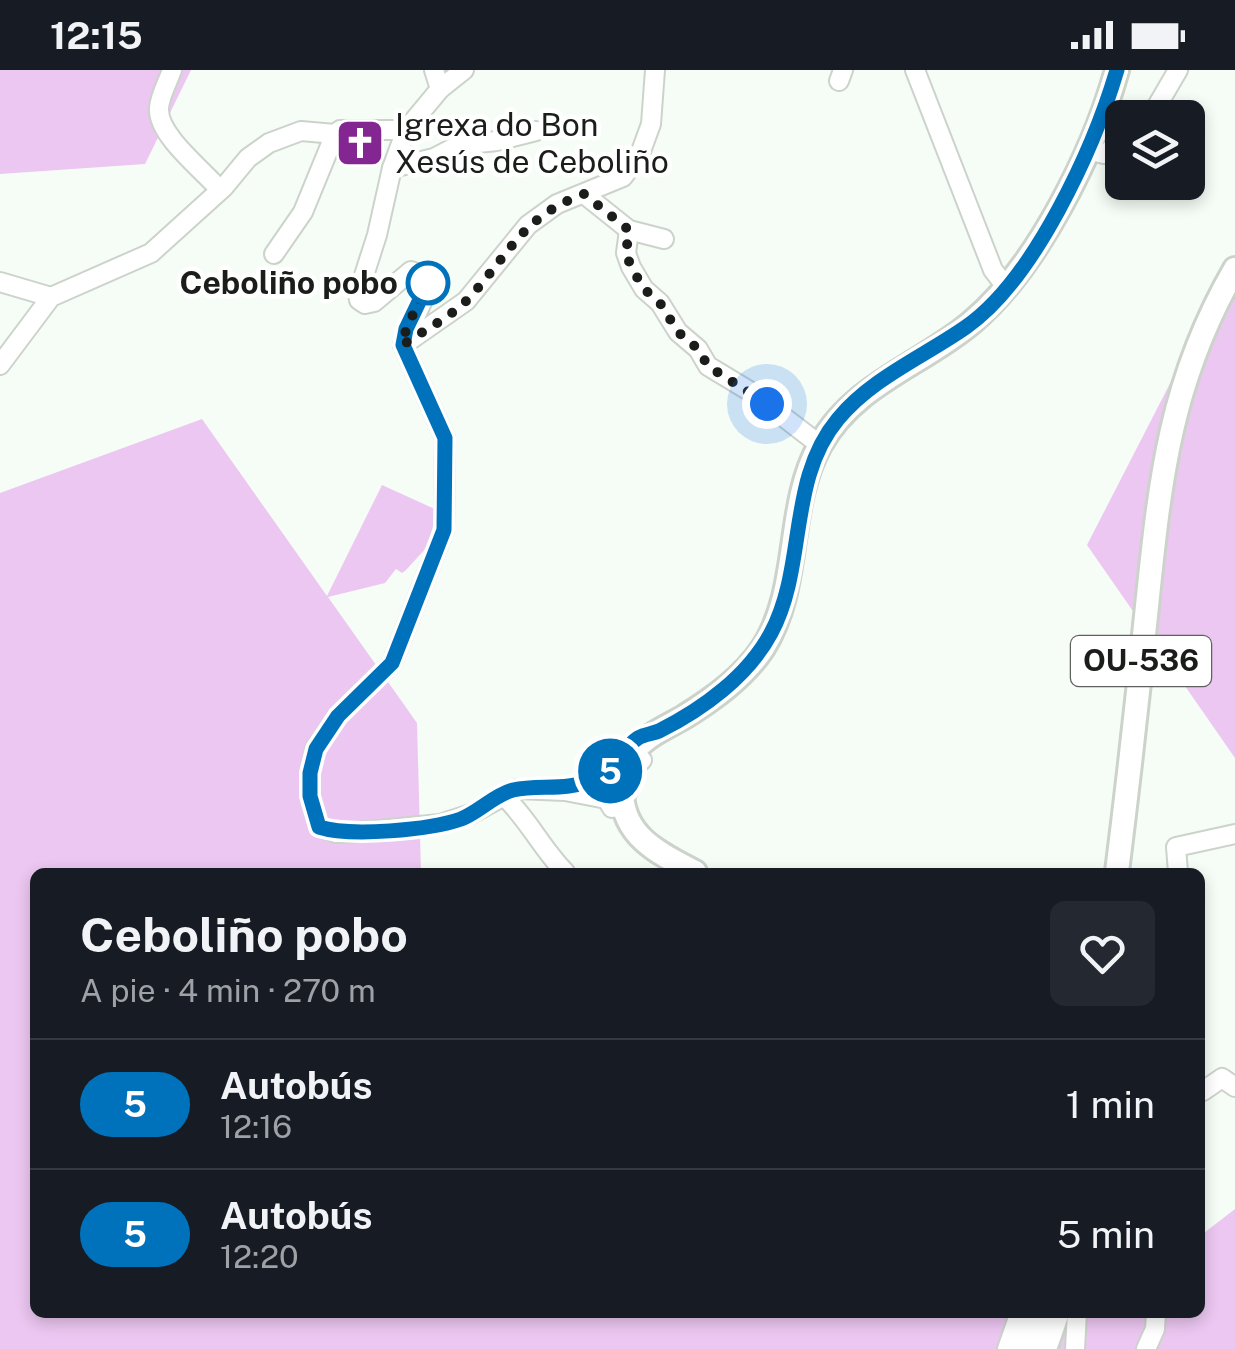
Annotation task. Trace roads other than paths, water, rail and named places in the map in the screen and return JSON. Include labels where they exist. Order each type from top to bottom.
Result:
[{"type":"main road","points":[[622,781],[658,739],[732,682],[762,650],[774,628],[784,593],[808,474],[820,445],[860,398],[885,377],[969,325],[1018,275],[1088,150],[1117,70]]},
{"type":"main road","name":"OU-536","points":[[1128,868],[1124,762],[1136,708],[1178,398],[1215,303],[1235,268]]},
{"type":"main road","name":"OU-536","points":[[1126,808],[1162,513],[1191,401],[1235,295]]},
{"type":"main road","points":[[622,781],[636,772],[634,795],[639,828],[622,781],[633,752],[655,733],[684,717]]},
{"type":"main road","points":[[1114,868],[1126,808]]},
{"type":"main road","points":[[1030,1348],[1038,1318]]},
{"type":"main road","points":[[1030,1348],[1051,1318]]},
{"type":"street","points":[[172,70],[160,102],[160,120],[180,149],[220,190]]},
{"type":"street","points":[[434,70],[440,90]]},
{"type":"street","points":[[464,70],[440,90],[406,130],[358,294],[365,304],[374,302],[411,271],[424,276],[428,283],[406,329],[403,345],[445,438],[444,530],[392,663],[338,716],[316,749],[310,796],[319,827],[347,832],[458,820],[516,789],[547,790],[622,781]]},
{"type":"street","points":[[403,345],[466,301],[528,225],[557,204],[623,177],[640,154],[650,124],[655,70]]},
{"type":"street","points":[[915,70],[992,270],[1006,288]]},
{"type":"street","points":[[1160,100],[1178,70]]},
{"type":"street","points":[[274,254],[303,212],[334,134],[340,130],[406,130]]},
{"type":"street","points":[[395,160],[434,158],[458,145],[497,141],[536,130]]},
{"type":"street","points":[[0,365],[52,297],[150,253],[220,190],[248,158],[269,143],[300,132],[334,134]]},
{"type":"street","points":[[1088,150],[1105,153]]},
{"type":"street","points":[[584,194],[629,230],[664,239]]},
{"type":"street","points":[[629,230],[626,253],[631,267],[644,289],[660,303],[678,332],[698,349],[708,366],[762,400],[820,445]]},
{"type":"street","points":[[0,282],[52,297]]},
{"type":"street","points":[[503,794],[562,868]]},
{"type":"street","points":[[1178,868],[1176,847],[1235,834]]},
{"type":"street","points":[[1205,1089],[1222,1078],[1235,1087]]},
{"type":"street","points":[[1022,1318],[1030,1348]]},
{"type":"street","points":[[1074,1349],[1077,1318]]},
{"type":"street","points":[[1146,1349],[1156,1318]]},
{"type":"place","name":"Igrexa do Bon Xesús de Ceboliño","points":[[360,143]]},
{"type":"place","name":"Ceboliño pobo","points":[[428,283]]}]
